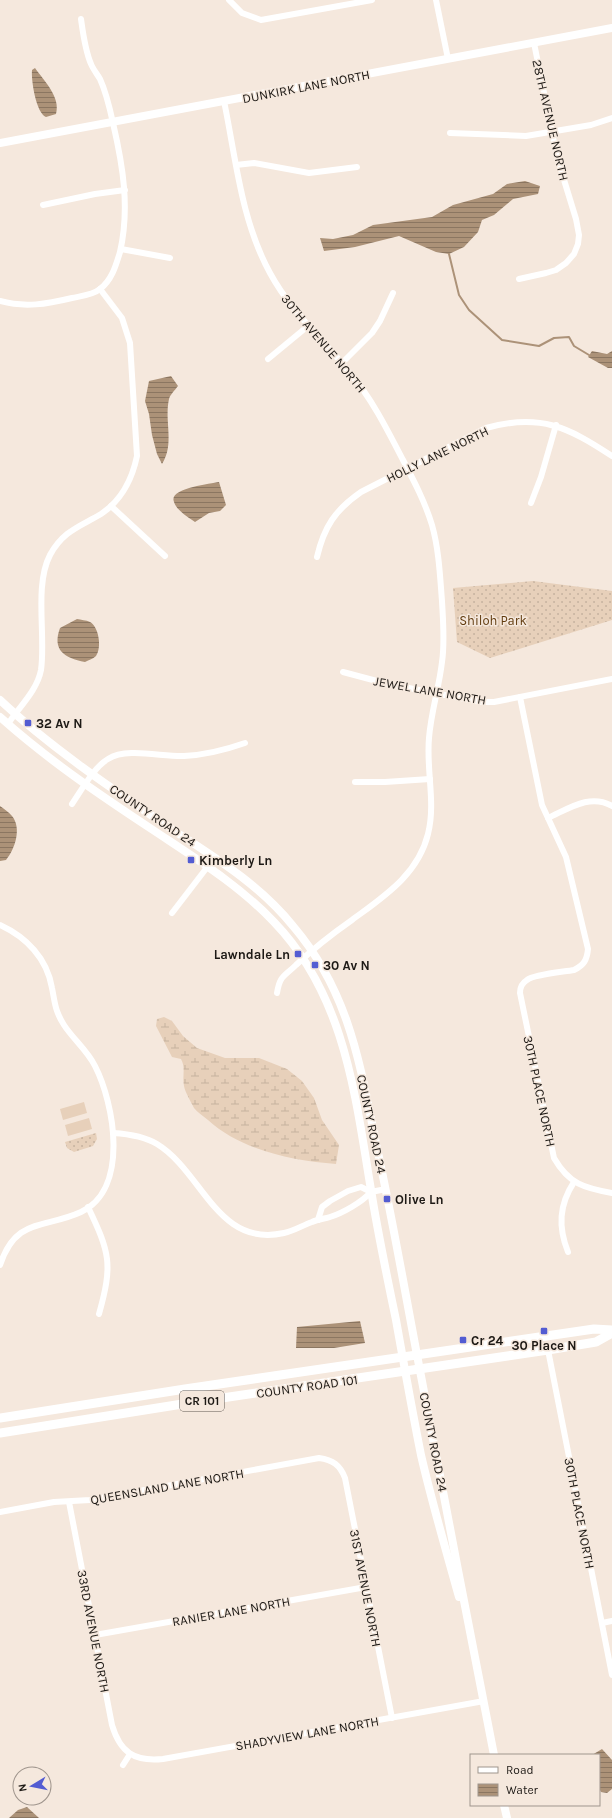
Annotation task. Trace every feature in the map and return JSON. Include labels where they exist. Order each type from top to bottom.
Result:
[{"type":"main road","name":"COUNTY ROAD 101","points":[[0,1418],[417,1354],[594,1329],[612,1331]]},
{"type":"main road","name":"COUNTY ROAD 101","points":[[0,1433],[596,1342],[612,1331]]},
{"type":"street","points":[[229,0],[242,13],[261,20],[372,0]]},
{"type":"street","points":[[436,0],[448,59]]},
{"type":"street","points":[[0,301],[15,305],[45,304],[80,297],[100,289],[114,270],[120,249],[126,214],[125,190],[113,122],[100,80],[90,63],[81,19]]},
{"type":"street","name":"DUNKIRK LANE NORTH","points":[[0,143],[612,28]]},
{"type":"street","name":"28TH AVENUE NORTH","points":[[519,279],[556,270],[566,263],[574,254],[578,244],[579,235],[576,219],[557,157],[534,43]]},
{"type":"street","name":"30TH AVENUE NORTH","points":[[224,101],[244,206],[258,249],[270,274],[283,295],[308,326],[342,363],[375,408],[424,503],[438,550],[444,643],[429,736],[428,751],[431,818],[423,851],[403,880],[390,892],[307,954],[280,979],[277,993]]},
{"type":"street","points":[[450,133],[513,137],[591,125],[612,118]]},
{"type":"street","points":[[236,165],[254,163],[309,173],[357,167]]},
{"type":"street","points":[[44,205],[95,194],[125,190]]},
{"type":"street","points":[[120,249],[170,258]]},
{"type":"street","points":[[8,724],[32,692],[37,683],[41,670],[44,574],[48,560],[54,548],[64,536],[111,506],[129,484],[137,456],[130,343],[122,318],[100,289]]},
{"type":"street","points":[[342,363],[372,333],[380,321],[393,293]]},
{"type":"street","points":[[268,359],[308,326]]},
{"type":"street","name":"HOLLY LANE NORTH","points":[[317,557],[327,526],[336,513],[348,501],[407,468],[492,426],[522,421],[556,425],[575,433],[612,456]]},
{"type":"street","points":[[531,503],[541,477],[556,425]]},
{"type":"street","points":[[111,506],[165,556]]},
{"type":"street","name":"JEWEL LANE NORTH","points":[[343,672],[388,684],[481,702],[494,702],[520,698],[612,679]]},
{"type":"street","points":[[520,698],[540,799],[548,818],[577,804],[587,801],[597,801],[612,806]]},
{"type":"street","name":"COUNTY ROAD 24","points":[[0,700],[15,714],[93,774],[240,875],[271,902],[293,926],[307,954],[338,1030],[346,1056],[356,1099],[371,1192],[422,1456],[468,1632],[484,1701]]},
{"type":"street","name":"COUNTY ROAD 24","points":[[0,717],[24,738],[86,785],[232,883],[255,903],[307,954],[340,1002],[359,1058],[386,1189],[494,1754]]},
{"type":"street","points":[[72,804],[101,764],[117,754],[134,753],[184,756],[205,754],[245,744]]},
{"type":"street","points":[[355,782],[430,779]]},
{"type":"street","name":"30TH PLACE NORTH","points":[[548,818],[562,846],[568,863],[588,949],[585,962],[574,970],[526,980],[520,988],[520,993],[551,1148],[559,1167],[566,1176],[574,1182]]},
{"type":"street","points":[[172,913],[215,857]]},
{"type":"street","points":[[0,925],[24,939],[42,961],[52,988],[54,1006],[64,1025],[94,1065],[101,1080],[108,1097],[112,1115],[113,1133],[113,1148],[109,1177],[102,1193],[81,1212],[42,1222],[25,1230],[11,1242],[4,1253],[0,1265]]},
{"type":"street","points":[[113,1133],[128,1134],[143,1138],[168,1152],[228,1222],[240,1228],[259,1234],[285,1233],[330,1217],[365,1199],[371,1192]]},
{"type":"street","points":[[568,1252],[563,1240],[561,1213],[564,1200],[574,1182],[594,1190],[612,1193]]},
{"type":"street","points":[[318,1220],[322,1207],[344,1193],[361,1187],[371,1192],[386,1189]]},
{"type":"street","points":[[88,1207],[106,1246],[108,1262],[108,1277],[99,1314]]},
{"type":"street","name":"30TH PLACE NORTH","points":[[548,1350],[612,1675]]},
{"type":"street","name":"QUEENSLAND LANE NORTH","points":[[0,1512],[54,1502],[90,1500],[320,1458],[333,1461]]},
{"type":"street","name":"31ST AVENUE NORTH","points":[[333,1461],[339,1466],[345,1478],[392,1718]]},
{"type":"street","name":"33RD AVENUE NORTH","points":[[69,1502],[112,1725],[119,1742],[130,1754]]},
{"type":"street","name":"RANIER LANE NORTH","points":[[95,1635],[366,1587]]},
{"type":"street","points":[[602,1623],[612,1621]]},
{"type":"street","name":"SHADYVIEW LANE NORTH","points":[[130,1754],[150,1761],[484,1701]]},
{"type":"street","points":[[123,1765],[130,1754]]},
{"type":"street","points":[[504,1806],[507,1818]]},
{"type":"green space","name":"Shiloh Park","points":[[533,581],[612,591],[612,620],[490,658],[457,642],[453,588]]},
{"type":"green space","points":[[164,1017],[172,1021],[183,1036],[197,1048],[225,1058],[259,1058],[287,1069],[302,1081],[314,1098],[322,1120],[339,1145],[336,1164],[285,1157],[251,1146],[221,1130],[198,1112],[194,1108],[185,1088],[181,1059],[172,1057],[156,1026],[157,1019]]},
{"type":"green space","points":[[84,1102],[87,1113],[63,1120],[60,1109]]},
{"type":"green space","points":[[89,1118],[92,1129],[68,1136],[65,1125]]},
{"type":"green space","points":[[96,1133],[97,1139],[93,1146],[74,1152],[67,1148],[65,1142]]},
{"type":"water","points":[[35,68],[54,95],[57,108],[56,114],[46,117],[39,109],[32,81],[32,70]]},
{"type":"water","points":[[525,181],[540,186],[538,194],[513,199],[494,215],[482,220],[478,232],[464,247],[449,254],[436,252],[399,236],[355,247],[324,251],[320,238],[333,239],[353,235],[373,225],[432,217],[453,205],[493,194],[507,184]]},
{"type":"water","points":[[592,351],[607,354],[612,351],[612,368],[608,368],[588,357]]},
{"type":"water","points":[[171,376],[178,386],[171,394],[169,399],[169,440],[166,456],[162,464],[157,454],[145,401],[149,381]]},
{"type":"water","points":[[219,482],[226,505],[220,511],[209,513],[195,522],[183,514],[175,505],[174,497],[177,493],[183,490]]},
{"type":"water","points":[[77,619],[90,622],[96,628],[99,638],[99,648],[96,656],[85,662],[66,655],[62,652],[58,642],[60,628]]},
{"type":"water","points":[[0,806],[12,816],[17,826],[17,832],[12,850],[6,860],[0,861]]},
{"type":"water","points":[[360,1321],[365,1343],[334,1348],[296,1348],[297,1327]]},
{"type":"water","points":[[602,1749],[612,1760],[612,1789],[607,1793],[601,1792],[600,1790],[600,1754],[594,1754]]},
{"type":"water","points":[[27,1807],[39,1818],[9,1818],[18,1810]]},
{"type":"waterway","points":[[449,254],[459,295],[469,310],[502,340],[539,346],[554,338],[569,337],[574,346],[589,355]]},
{"type":"place","name":"32 Av N","points":[[28,723]]},
{"type":"place","name":"Kimberly Ln","points":[[191,860]]},
{"type":"place","name":"Lawndale Ln","points":[[298,954]]},
{"type":"place","name":"30 Av N","points":[[315,965]]},
{"type":"place","name":"Olive Ln","points":[[387,1199]]},
{"type":"place","name":"30 Place N","points":[[544,1331]]},
{"type":"place","name":"Cr 24","points":[[463,1340]]}]
